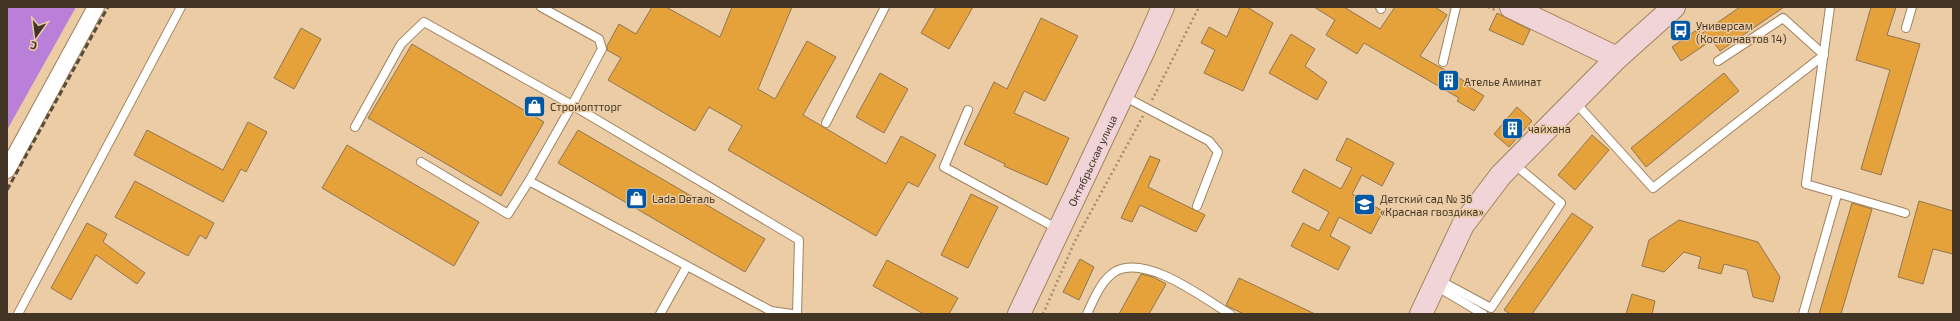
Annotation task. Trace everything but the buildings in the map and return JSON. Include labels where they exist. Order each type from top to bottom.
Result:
[{"type":"main road","points":[[1511,7],[1617,58]]},
{"type":"main road","points":[[1421,314],[1463,225],[1501,175],[1617,58],[1674,7]]},
{"type":"main road","name":"Октябрьская улица","points":[[1032,314],[1139,104],[1164,8]]},
{"type":"main road","name":"Октябрьская улица","points":[[1019,314],[1164,8]]},
{"type":"street","points":[[7,170],[96,7]]},
{"type":"lane","points":[[18,314],[181,7]]},
{"type":"lane","points":[[421,162],[508,214],[529,181],[602,49],[599,39],[541,7]]},
{"type":"lane","points":[[826,123],[885,7]]},
{"type":"lane","points":[[1443,62],[1456,7]]},
{"type":"lane","points":[[1830,7],[1806,184],[1905,213]]},
{"type":"lane","points":[[1906,28],[1912,7]]},
{"type":"lane","points":[[1718,61],[1784,18],[1824,55]]},
{"type":"lane","points":[[355,127],[401,44],[424,22],[572,105],[799,240],[797,314]]},
{"type":"lane","points":[[1575,102],[1653,188],[1824,55]]},
{"type":"lane","points":[[1139,104],[1208,141],[1218,152],[1197,206]]},
{"type":"lane","points":[[968,110],[944,167],[1059,230]]},
{"type":"lane","points":[[1435,282],[1490,308],[1561,203],[1513,163]]},
{"type":"lane","points":[[529,181],[771,311],[792,314]]},
{"type":"lane","points":[[1803,314],[1837,194]]},
{"type":"lane","points":[[660,314],[687,266]]},
{"type":"lane","points":[[1087,314],[1099,288],[1115,272],[1128,267],[1144,268],[1171,278],[1230,314]]},
{"type":"lane","points":[[1435,282],[1483,314]]},
{"type":"path","points":[[1043,314],[1075,241],[1139,104],[1199,7]]},
{"type":"shaded area","points":[[7,7],[76,7],[7,130]]},
{"type":"railway","points":[[7,190],[108,7]]},
{"type":"place","name":"Универсам (Космонавтов 14)","points":[[1680,31]]},
{"type":"place","name":"Ателье Аминат","points":[[1448,81]]},
{"type":"place","name":"Стройоптторг","points":[[534,106]]},
{"type":"place","name":"чайхана","points":[[1513,128]]},
{"type":"place","name":"Lada Dеталь","points":[[637,198]]},
{"type":"place","name":"Детский сад № 36 «Красная гвоздика»","points":[[1364,204]]}]
